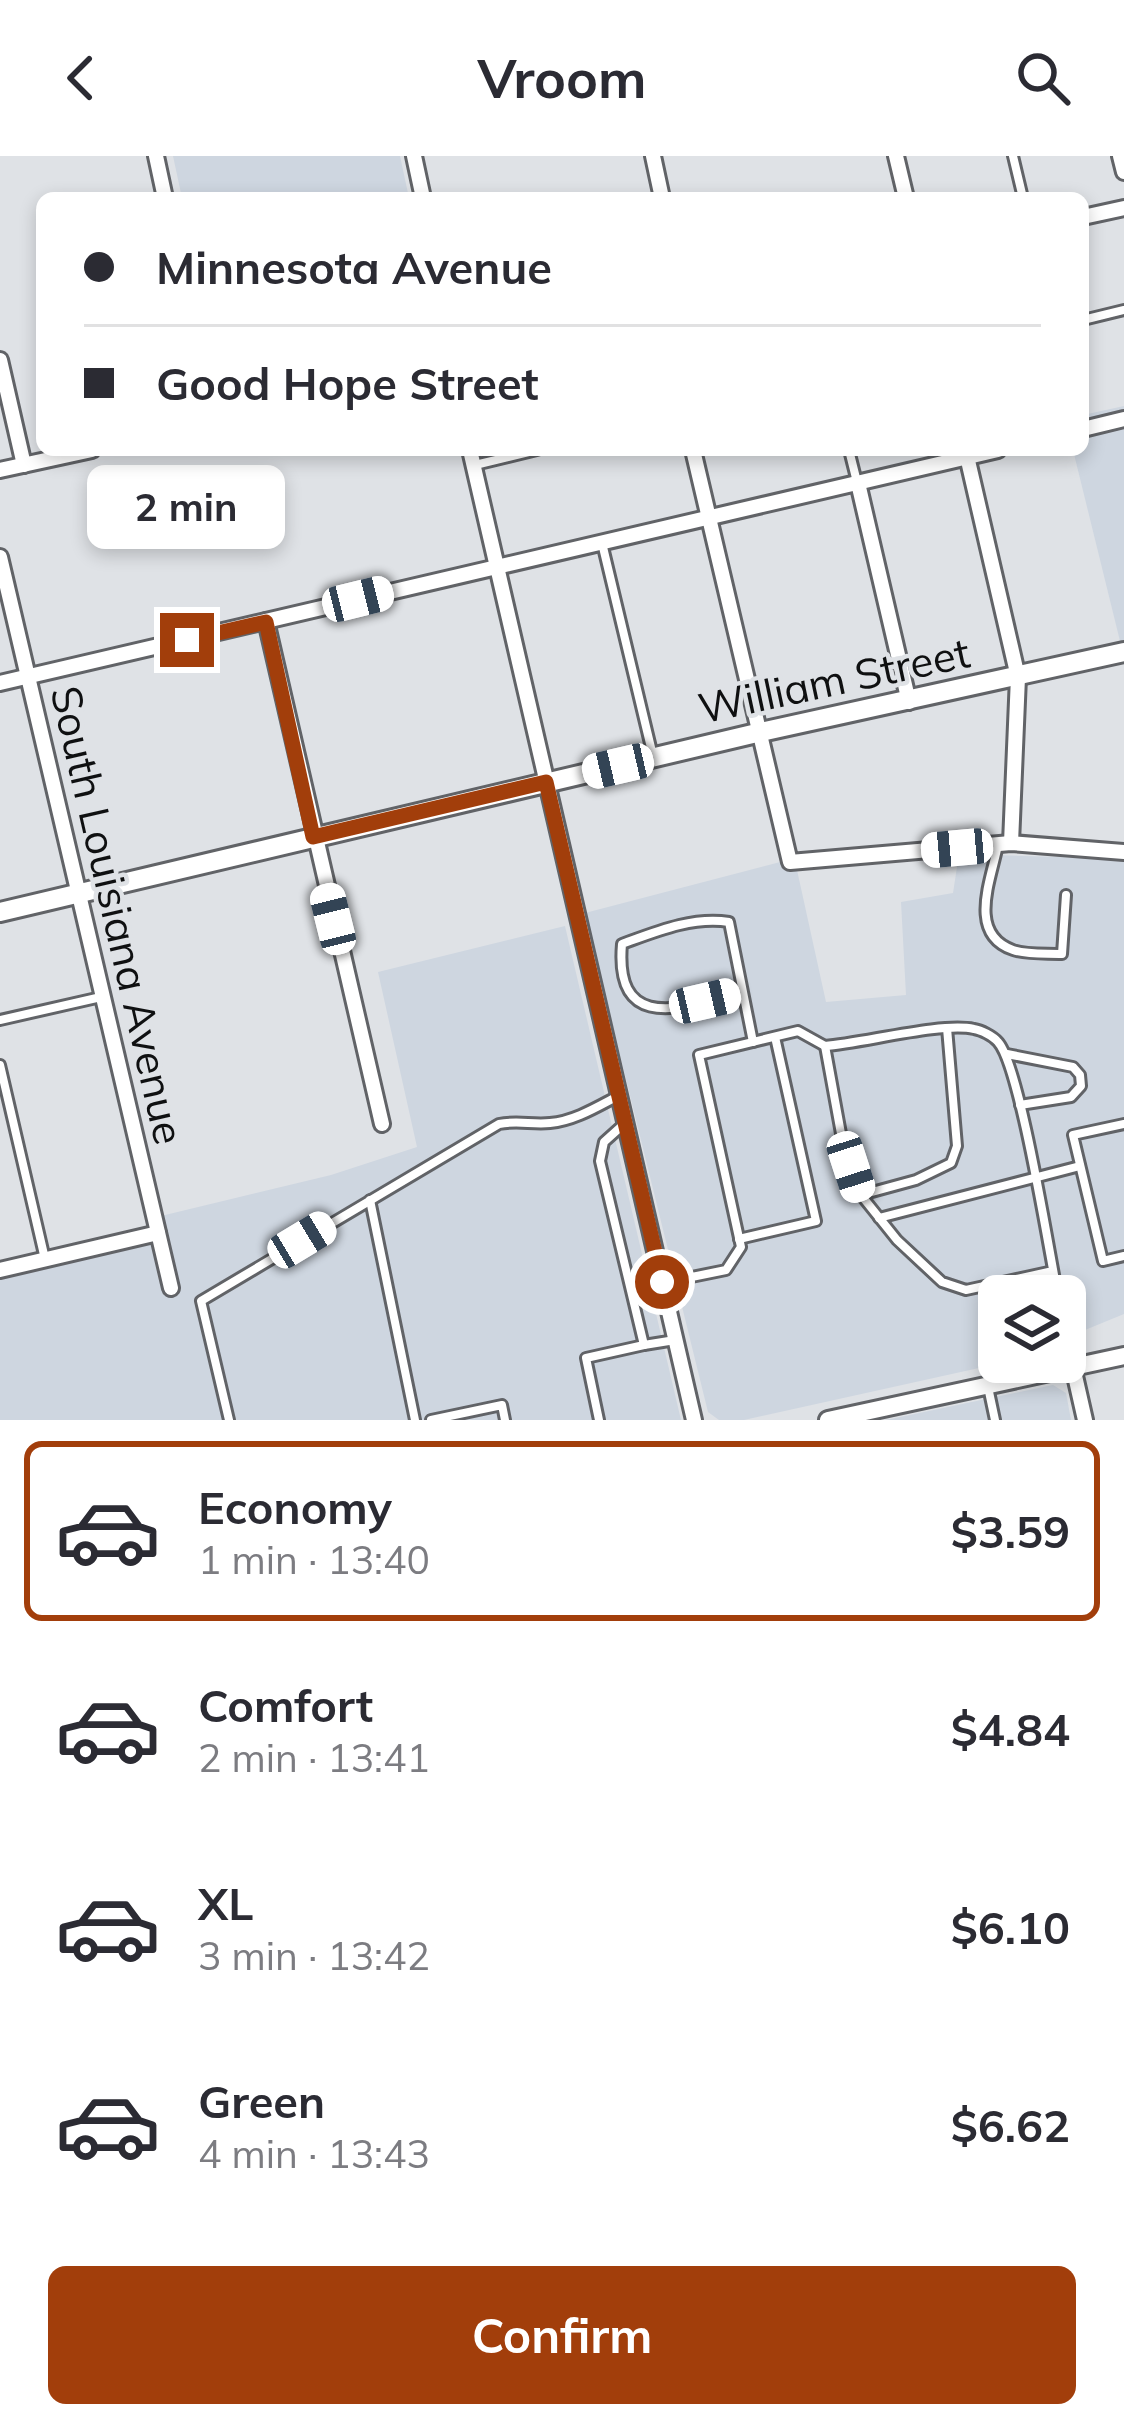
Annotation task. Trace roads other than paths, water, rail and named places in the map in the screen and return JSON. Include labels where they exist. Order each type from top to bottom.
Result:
[{"type":"main road","name":"William Street","points":[[0,913],[761,732],[1124,652]]},
{"type":"street","points":[[156,156],[164,192]]},
{"type":"street","points":[[414,156],[422,192]]},
{"type":"street","points":[[652,156],[661,192]]},
{"type":"street","points":[[896,156],[905,192]]},
{"type":"street","points":[[1120,156],[1124,172]]},
{"type":"street","points":[[1089,217],[1124,208]]},
{"type":"street","points":[[1,368],[24,465]]},
{"type":"street","points":[[1089,428],[1124,419]]},
{"type":"street","points":[[0,470],[65,456]]},
{"type":"street","points":[[694,456],[790,862],[1005,843],[1124,852]]},
{"type":"street","points":[[0,683],[959,456]]},
{"type":"street","points":[[966,456],[1018,677],[1005,843]]},
{"type":"street","points":[[472,458],[694,1420]]},
{"type":"street","points":[[858,483],[909,702]]},
{"type":"street","name":"South Louisiana Avenue","points":[[0,556],[171,1288]]},
{"type":"street","points":[[266,622],[382,1124]]},
{"type":"street","points":[[0,1270],[158,1233]]},
{"type":"street","points":[[1086,1364],[1124,1356]]},
{"type":"street","points":[[828,1420],[1001,1383]]},
{"type":"street","points":[[1077,1383],[1085,1420]]},
{"type":"lane","points":[[1013,156],[1022,192]]},
{"type":"lane","points":[[1089,319],[1124,310]]},
{"type":"lane","points":[[851,456],[858,483]]},
{"type":"lane","points":[[602,543],[653,758]]},
{"type":"lane","points":[[1005,843],[984,918],[989,933],[1012,950],[1062,954],[1066,895]]},
{"type":"lane","points":[[743,993],[667,1010],[647,1009],[630,995],[621,961],[622,944],[662,929],[713,919],[729,922],[753,1042]]},
{"type":"lane","points":[[0,1020],[103,997]]},
{"type":"lane","points":[[861,1195],[916,1180],[951,1163],[957,1146],[946,1028]]},
{"type":"lane","points":[[662,1282],[726,1270],[741,1247],[699,1055],[798,1031],[826,1046],[946,1028],[976,1029],[996,1039],[1006,1054],[1054,1275]]},
{"type":"lane","points":[[739,1239],[816,1221],[775,1037]]},
{"type":"lane","points":[[826,1046],[842,1139],[861,1195],[942,1282],[966,1290],[1053,1270]]},
{"type":"lane","points":[[1006,1054],[1073,1067],[1080,1075],[1081,1087],[1070,1096],[1020,1105]]},
{"type":"lane","points":[[0,1064],[45,1259]]},
{"type":"lane","points":[[229,1420],[201,1301],[499,1124],[523,1119],[548,1124],[584,1114],[619,1095]]},
{"type":"lane","points":[[625,1123],[604,1142],[600,1161],[644,1345]]},
{"type":"lane","points":[[1124,1124],[1073,1135],[1103,1261],[1124,1256]]},
{"type":"lane","points":[[879,1218],[1080,1166]]},
{"type":"lane","points":[[370,1200],[415,1420]]},
{"type":"lane","points":[[599,1420],[586,1358],[676,1340]]},
{"type":"lane","points":[[988,1386],[995,1420]]},
{"type":"lane","points":[[431,1420],[502,1405],[505,1420]]}]
